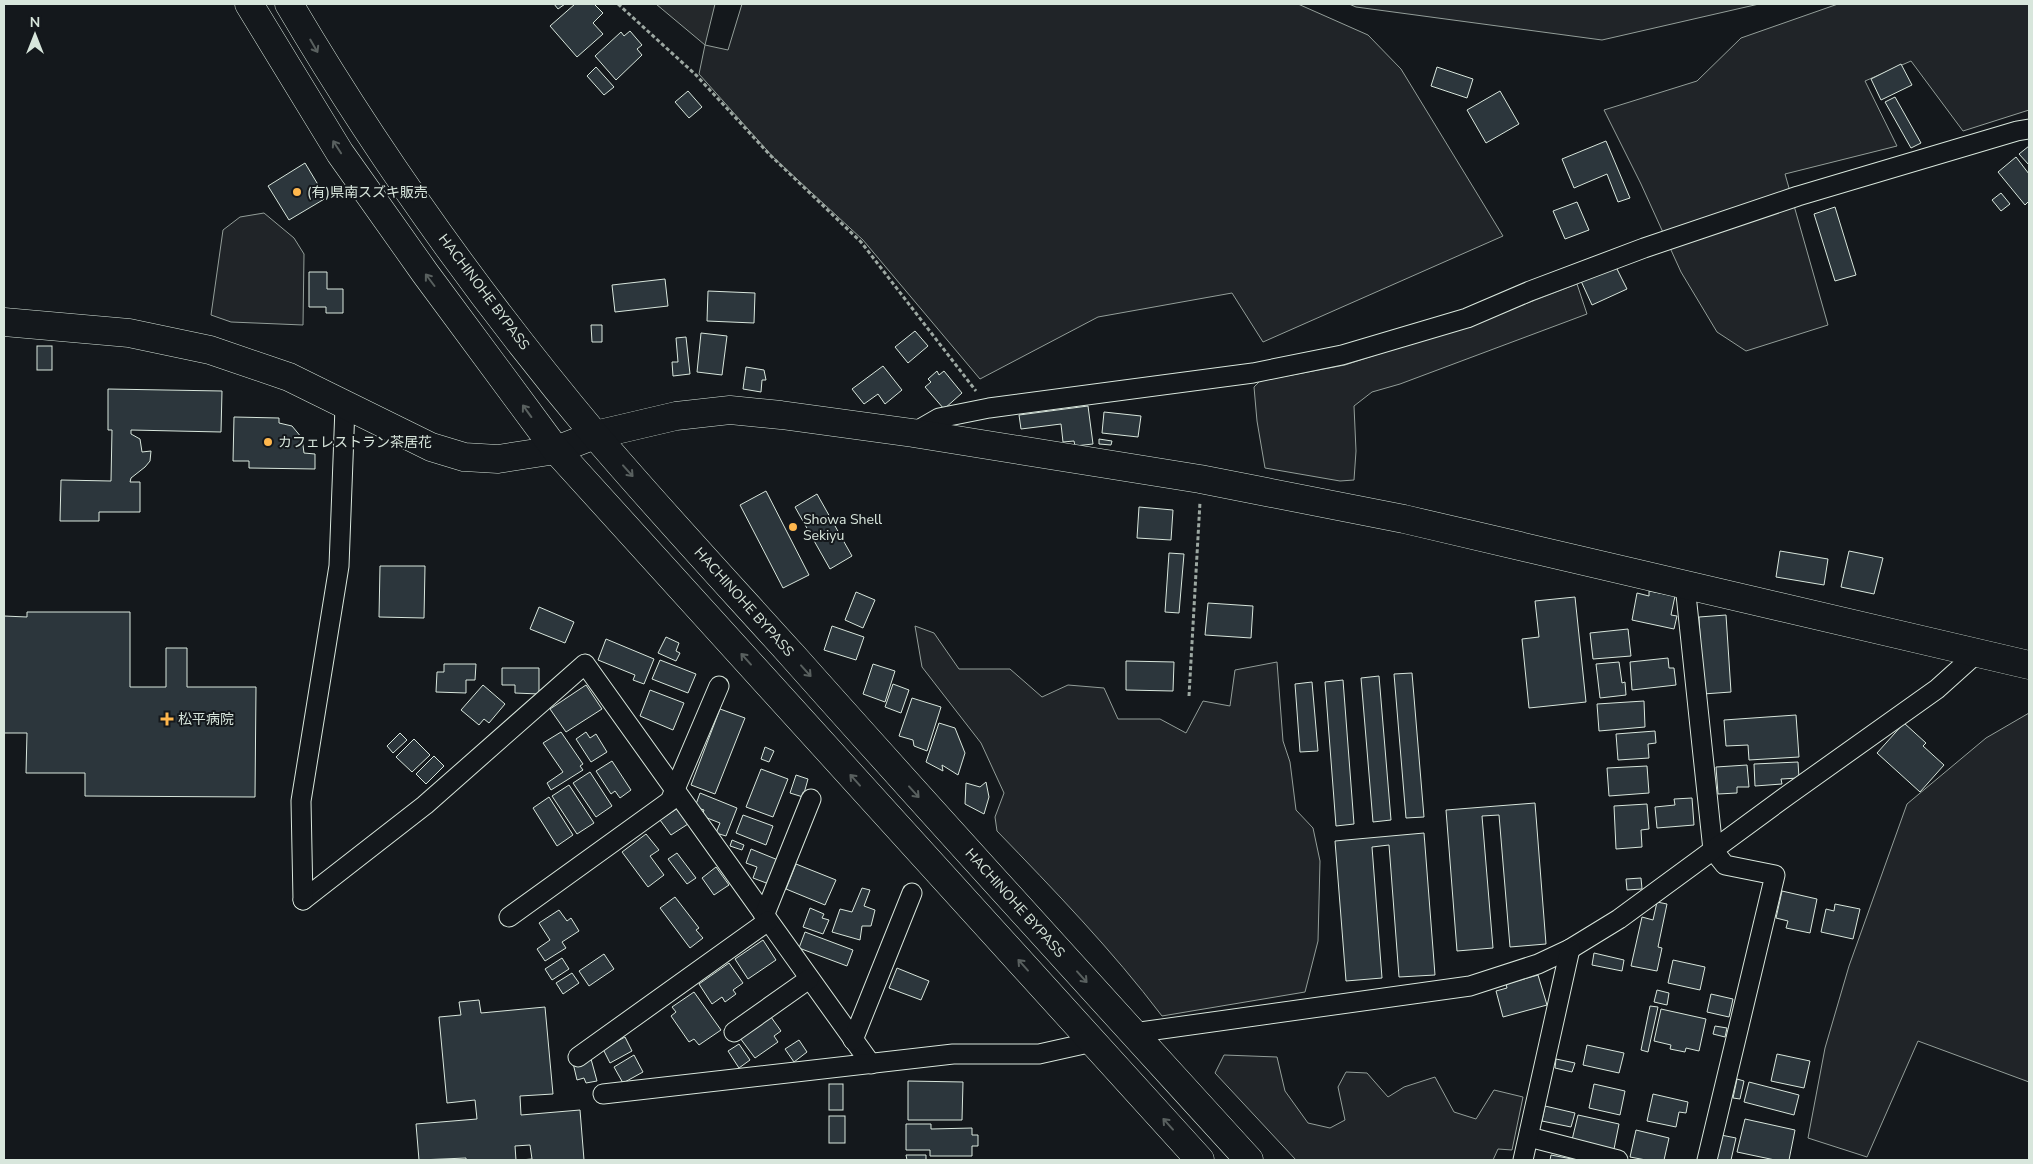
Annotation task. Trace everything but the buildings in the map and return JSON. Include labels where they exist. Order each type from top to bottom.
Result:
[{"type":"main road","points":[[249,4],[340,153],[425,273],[556,450],[1200,1160]]},
{"type":"main road","name":"HACHINOHE BYPASS","points":[[289,4],[366,128],[481,292],[595,435],[949,831],[1249,1160]]},
{"type":"main road","points":[[4,322],[129,333],[210,350],[289,377],[345,407],[431,447],[464,457],[498,459],[556,450],[595,435],[676,416],[730,410],[781,414],[1200,479],[1404,519],[2029,665]]},
{"type":"street","points":[[913,433],[939,418],[989,408],[1253,373],[1342,355],[1467,318],[1530,291],[1644,248],[1789,199],[2029,129]]},
{"type":"street","points":[[345,407],[339,566],[301,801],[303,900],[425,805],[585,664],[871,1064]]},
{"type":"street","points":[[1685,585],[1713,850],[1725,865],[1774,875],[1706,1160]]},
{"type":"street","points":[[1133,1033],[1470,986],[1538,964],[1570,949],[1620,919],[1938,689],[1976,654]]},
{"type":"street","points":[[509,918],[670,801],[719,686]]},
{"type":"street","points":[[578,1057],[766,918],[812,799]]},
{"type":"street","points":[[853,1040],[912,893]]},
{"type":"street","points":[[1523,1160],[1570,949]]},
{"type":"street","points":[[734,1032],[809,979]]},
{"type":"street","points":[[603,1094],[953,1054],[1039,1054],[1093,1042]]},
{"type":"street","points":[[1529,1137],[1618,1160]]},
{"type":"path","points":[[618,4],[696,75],[770,156],[861,242],[989,408]]},
{"type":"path","points":[[1189,696],[1200,479]]},
{"type":"shaded area","points":[[656,4],[715,4],[705,45]]},
{"type":"shaded area","points":[[742,4],[1298,4],[1368,35],[1401,69],[1503,236],[1263,342],[1232,293],[1098,317],[980,379],[863,240],[773,157],[699,74],[705,45],[728,50]]},
{"type":"shaded area","points":[[1349,4],[1759,4],[1602,40],[1356,7]]},
{"type":"shaded area","points":[[1838,4],[2029,4],[2029,110],[1963,131],[1911,61],[1865,81],[1897,146],[1785,174],[1828,325],[1746,351],[1717,332],[1681,272],[1641,184],[1604,110],[1697,81],[1741,38]]},
{"type":"shaded area","points":[[264,213],[294,238],[304,254],[303,325],[231,322],[211,315],[223,230],[240,217]]},
{"type":"shaded area","points":[[1577,284],[1587,314],[1400,384],[1372,392],[1354,406],[1356,451],[1354,480],[1340,481],[1265,468],[1257,421],[1254,387],[1260,381],[1345,365],[1486,319]]},
{"type":"shaded area","points":[[915,626],[934,633],[959,669],[1010,669],[1042,697],[1068,685],[1104,688],[1118,719],[1160,719],[1186,733],[1203,701],[1230,706],[1235,670],[1277,662],[1283,741],[1290,762],[1296,810],[1313,828],[1320,861],[1318,941],[1305,992],[1162,1016],[1103,944],[997,831],[995,817],[1004,793],[981,743],[922,667]]},
{"type":"shaded area","points":[[2029,713],[2029,1082],[1918,1041],[1867,1157],[1808,1138],[1825,1048],[1849,966],[1907,804],[1986,738]]},
{"type":"shaded area","points":[[1224,1055],[1277,1057],[1285,1091],[1308,1123],[1330,1128],[1345,1120],[1338,1087],[1346,1072],[1367,1073],[1388,1097],[1404,1087],[1435,1077],[1454,1112],[1476,1119],[1494,1090],[1523,1097],[1512,1150],[1498,1149],[1493,1160],[1296,1160],[1215,1073]]},
{"type":"place","name":"(有)県南スズキ販売","points":[[297,192]]},
{"type":"place","name":"カフェレストラン茶居花","points":[[268,442]]},
{"type":"place","name":"Showa Shell Sekiyu","points":[[793,527]]},
{"type":"place","name":"松平病院","points":[[167,719]]}]
